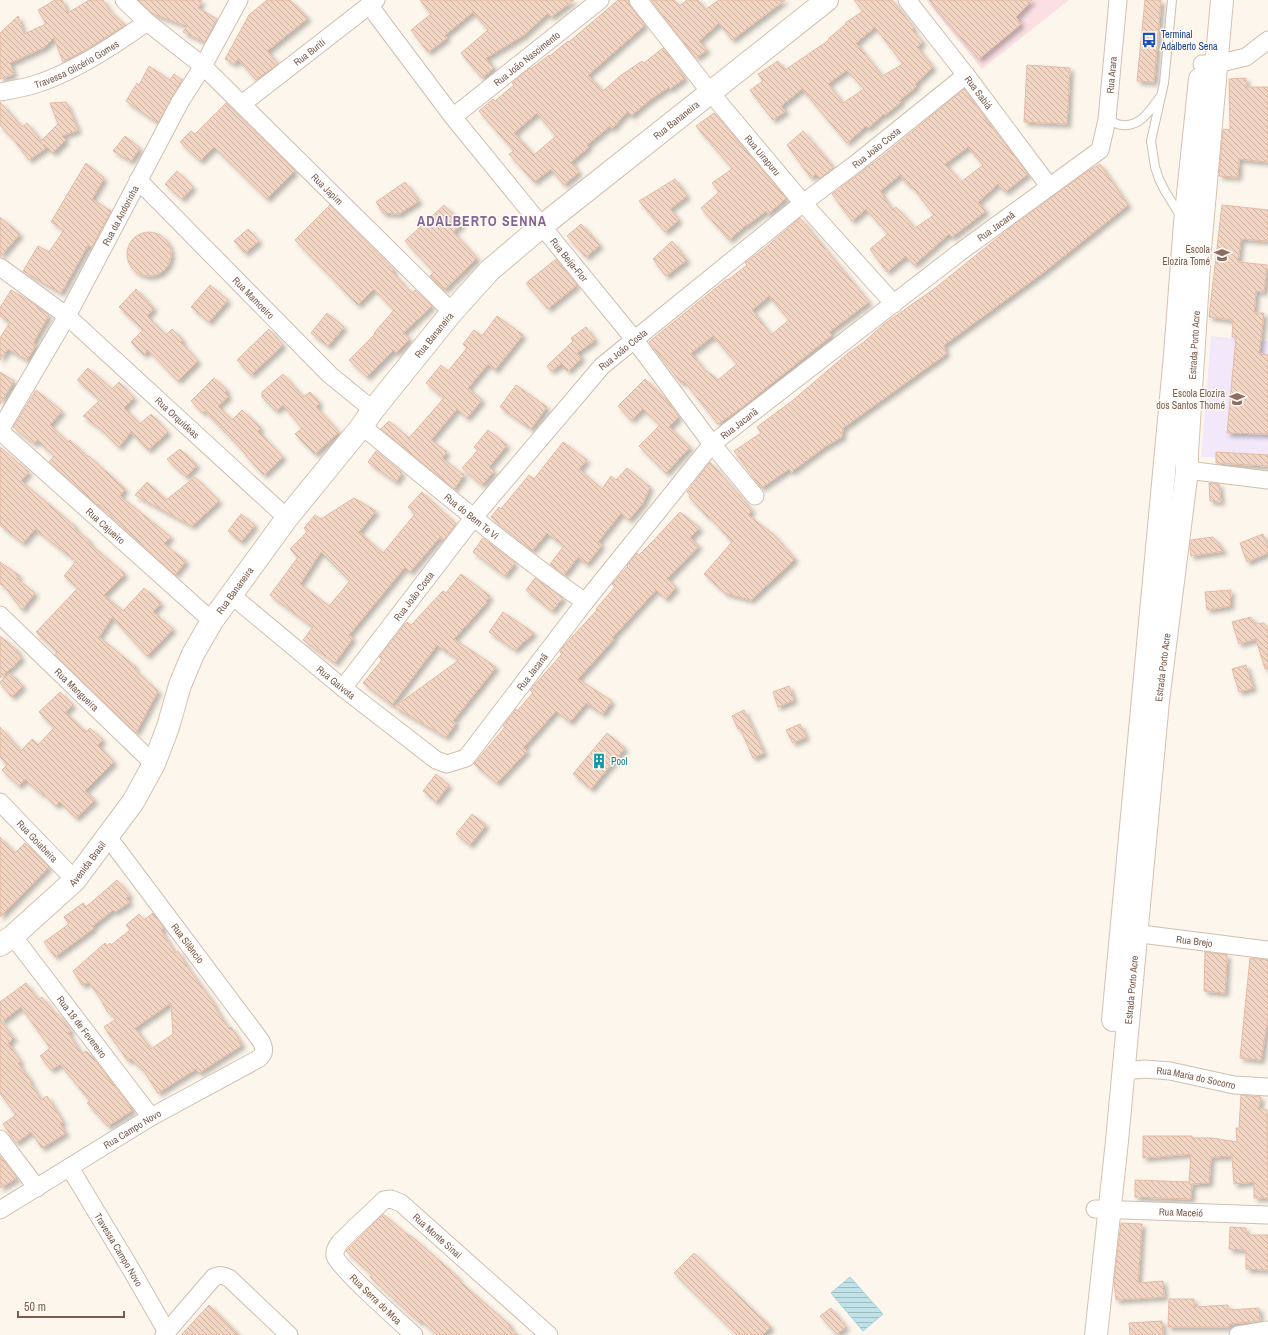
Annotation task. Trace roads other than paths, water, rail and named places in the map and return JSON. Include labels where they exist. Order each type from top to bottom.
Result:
[{"type":"main road","name":"Rua Bananeira","points":[[154,764],[168,727],[180,685],[192,654],[212,620],[287,518],[452,312],[490,270],[542,226],[828,0]]},
{"type":"main road","name":"Estrada Porto Acre","points":[[1096,1335],[1104,1127],[1187,470],[1209,64],[1207,0]]},
{"type":"main road","name":"Estrada Porto Acre","points":[[1081,1335],[1102,1210],[1117,1141],[1123,1071],[1129,932],[1185,223],[1209,64],[1222,0]]},
{"type":"main road","name":"Avenida Brasil","points":[[6,940],[75,880],[133,802],[154,764]]},
{"type":"street","name":"Rua Japim","points":[[124,0],[147,22],[203,66],[452,312]]},
{"type":"street","name":"Rua da Andorinha","points":[[0,430],[67,316],[180,102],[203,66],[239,0]]},
{"type":"street","name":"Rua João Nascimento","points":[[453,117],[600,0]]},
{"type":"street","name":"Rua Uirapuru","points":[[638,0],[710,92],[803,203],[894,304]]},
{"type":"street","name":"Rua Sabiá","points":[[907,0],[966,75],[1049,186]]},
{"type":"street","name":"Rua Arara","points":[[1100,150],[1107,120],[1118,0]]},
{"type":"street","name":"Rua Beija-Flor","points":[[372,3],[453,117],[634,339],[712,444],[755,496]]},
{"type":"street","name":"Rua Buriti","points":[[242,104],[372,3]]},
{"type":"street","name":"Travessa Glicério Gomes","points":[[0,92],[34,85],[64,73],[127,36],[147,22]]},
{"type":"street","points":[[1209,64],[1246,57],[1268,40]]},
{"type":"street","name":"Rua João Costa","points":[[343,688],[474,517],[602,366],[803,203],[858,162],[966,75]]},
{"type":"street","name":"Rua Jacanã","points":[[447,764],[466,758],[585,602],[712,444],[960,252],[1100,150]]},
{"type":"street","name":"Rua Mamoeiro","points":[[138,180],[330,375],[368,418]]},
{"type":"street","name":"Rua Orquídeas","points":[[0,267],[67,316],[287,518]]},
{"type":"street","name":"Rua do Bem Te Vi","points":[[368,418],[474,517],[585,602]]},
{"type":"street","name":"Rua Cajueiro","points":[[0,430],[212,620]]},
{"type":"street","points":[[1187,470],[1268,480]]},
{"type":"street","name":"Rua Gaivota","points":[[230,594],[343,688],[436,760],[447,764]]},
{"type":"street","name":"Rua Mangueira","points":[[0,615],[154,764]]},
{"type":"street","name":"Rua Goiabeira","points":[[0,802],[75,880]]},
{"type":"street","name":"Rua Silêncio","points":[[108,837],[261,1041],[264,1046],[264,1051]]},
{"type":"street","name":"Rua Brejo","points":[[1129,932],[1268,950]]},
{"type":"street","name":"Rua 18 de Fevereiro","points":[[6,940],[151,1117]]},
{"type":"street","name":"Rua Campo Novo","points":[[0,1210],[151,1117],[258,1059],[262,1056],[264,1051]]},
{"type":"street","name":"Rua Maria do Socorro","points":[[1123,1071],[1170,1071],[1234,1085],[1268,1087]]},
{"type":"street","points":[[0,1139],[37,1188]]},
{"type":"street","name":"Travessa Campo Novo","points":[[70,1168],[132,1271],[165,1334]]},
{"type":"street","name":"Rua Monte Sinai","points":[[338,1262],[335,1257],[335,1250],[340,1242],[384,1200],[396,1200],[549,1335]]},
{"type":"street","name":"Rua Maceió","points":[[1102,1210],[1268,1215]]},
{"type":"street","name":"Rua Serra do Moa","points":[[338,1262],[414,1335]]},
{"type":"street","points":[[165,1334],[214,1277],[224,1276],[229,1278],[289,1335]]},
{"type":"street","points":[[1238,1335],[1268,1330]]},
{"type":"lane","points":[[1172,0],[1164,83],[1151,141],[1155,167],[1165,191],[1185,223]]},
{"type":"lane","points":[[1107,120],[1121,125],[1133,124],[1143,119],[1162,95]]},
{"type":"water","points":[[850,1277],[883,1314],[863,1331],[831,1293]]},
{"type":"place","name":"Terminal Adalberto Sena","points":[[1149,40]]},
{"type":"place","name":"Escola Elozira Tomé","points":[[1222,255]]},
{"type":"place","name":"Escola Elozira dos Santos Thomé","points":[[1237,399]]},
{"type":"place","name":"Pool","points":[[599,761]]},
{"type":"district","name":"ADALBERTO SENNA","points":[[482,221]]}]
